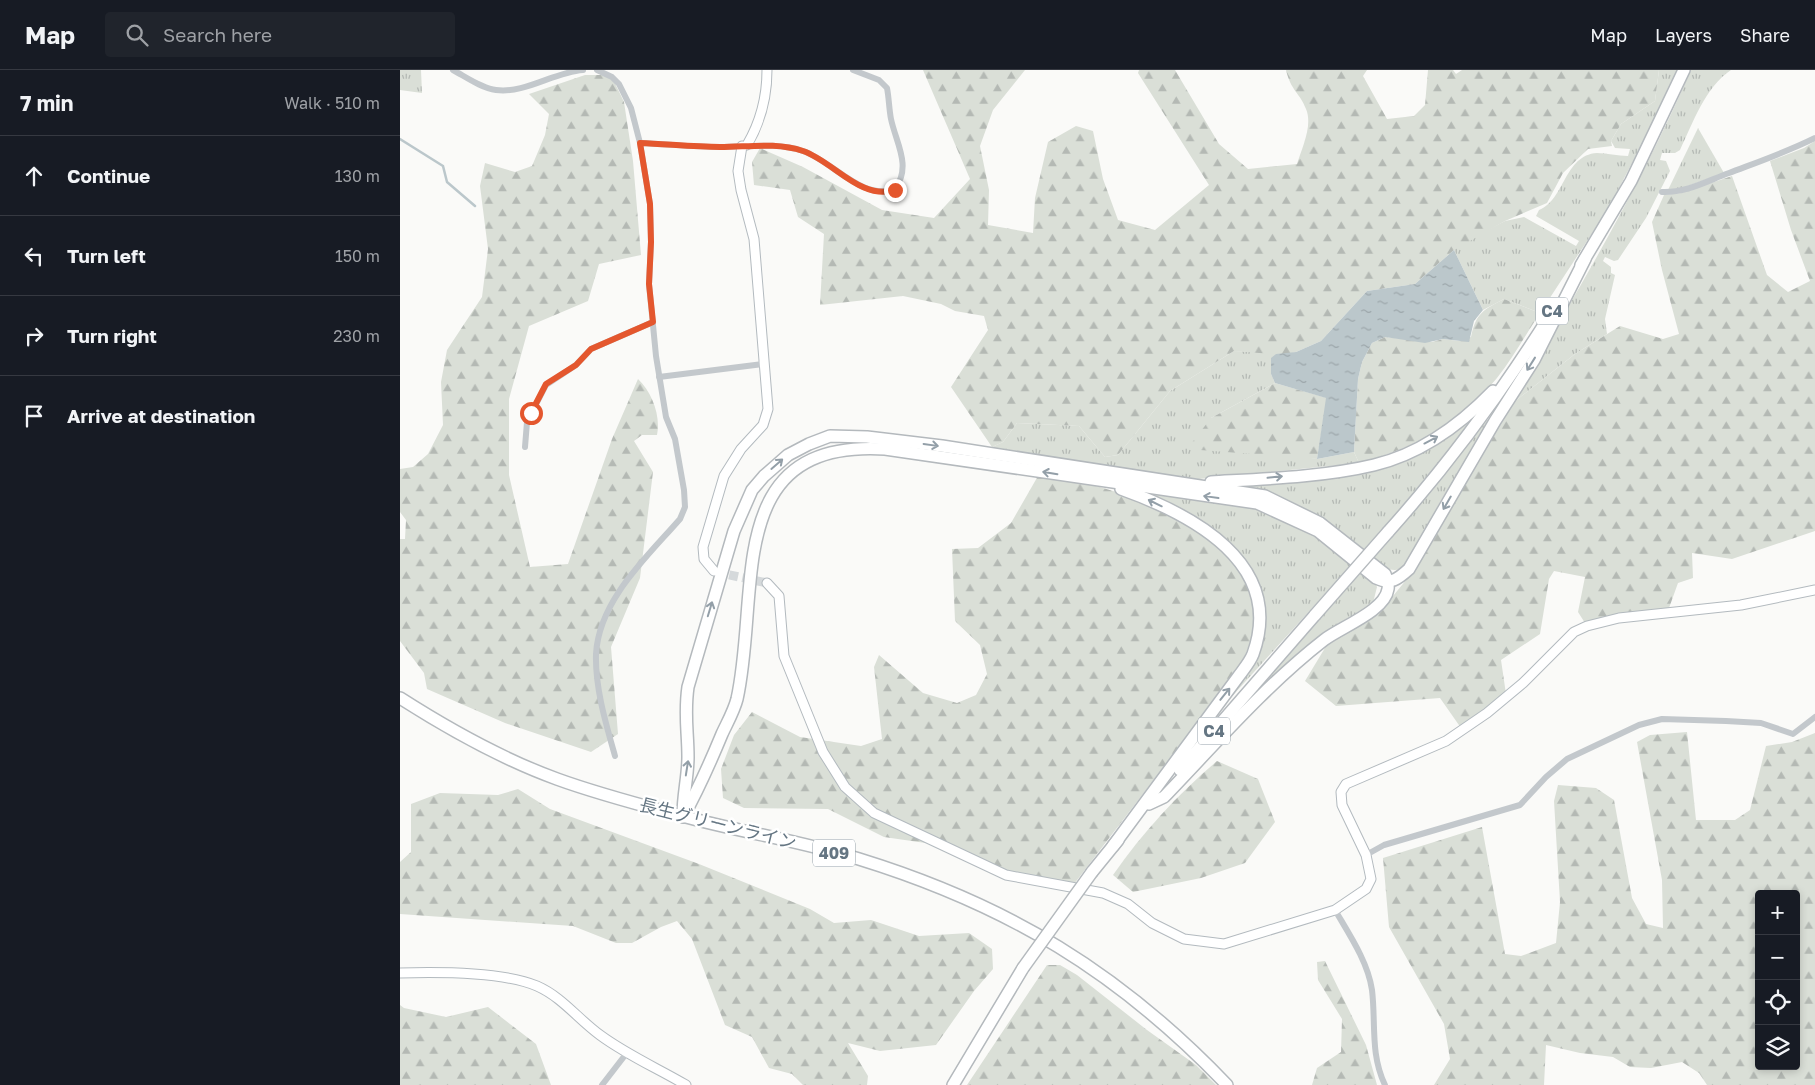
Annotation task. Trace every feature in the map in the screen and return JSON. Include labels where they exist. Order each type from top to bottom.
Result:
[{"type":"highway","name":"C4","points":[[953,1085],[1024,968],[1092,872],[1148,804],[1388,532],[1456,450],[1528,349],[1585,258],[1630,181],[1684,70]]},
{"type":"highway","points":[[683,816],[697,793],[736,702],[742,670],[756,539],[762,512],[769,499],[788,474],[829,451],[857,447],[941,456],[1257,503],[1318,531],[1376,578],[1387,581],[1397,580],[1409,569],[1495,421],[1534,360],[1585,258]]},
{"type":"highway","points":[[1191,484],[1346,470],[1376,465],[1405,454],[1441,435],[1473,411],[1499,385],[1528,349]]},
{"type":"highway","points":[[683,816],[683,793],[688,758],[684,710],[696,656],[734,531],[752,490],[764,476],[788,455],[830,436],[867,437],[1265,496],[1320,523],[1385,574],[1387,594],[1377,607],[1328,638],[1301,658],[1164,797],[1148,804]]},
{"type":"highway","points":[[1093,479],[1140,496],[1191,521],[1227,546],[1247,571],[1257,598],[1258,626],[1252,655],[1113,846]]},
{"type":"highway","name":"長生グリーンライン","points":[[400,698],[482,746],[557,779],[683,816],[856,858],[962,896],[1061,946],[1122,988],[1187,1043],[1227,1085]]},
{"type":"street","points":[[453,70],[481,85],[496,90],[521,88],[569,71],[583,70]]},
{"type":"street","points":[[597,70],[612,77],[619,84],[631,108],[640,143],[650,204],[649,284],[653,322],[666,417],[675,439],[685,507],[680,519],[622,588],[599,635],[597,674],[614,756]]},
{"type":"street","points":[[714,571],[704,559],[703,546],[724,476],[741,449],[763,426],[768,410],[754,239],[740,190],[738,170],[745,145],[759,120],[766,92],[767,70]]},
{"type":"street","points":[[640,143],[720,147],[745,145],[790,147],[819,158],[854,183],[877,192],[895,190],[904,166],[891,119],[887,88],[879,80],[853,70]]},
{"type":"street","points":[[1662,192],[1679,191],[1710,182],[1815,138]]},
{"type":"street","points":[[525,447],[527,422],[546,384],[576,365],[591,349],[653,322]]},
{"type":"street","points":[[660,376],[763,364]]},
{"type":"street","points":[[767,583],[779,596],[784,656],[823,752],[845,787],[874,813],[1006,875],[1103,893],[1128,904],[1152,922],[1184,939],[1224,944],[1335,910],[1366,890],[1371,879],[1366,855],[1342,805],[1341,792],[1346,784],[1446,741],[1480,718],[1523,684],[1574,632],[1587,626],[1612,620],[1741,605],[1815,590]]},
{"type":"street","points":[[1366,855],[1384,845],[1520,805],[1546,777],[1567,759],[1638,725],[1662,719],[1726,721],[1761,724],[1793,734],[1815,718]]},
{"type":"street","points":[[1335,910],[1370,978],[1375,1057],[1385,1085]]},
{"type":"street","points":[[400,973],[487,976],[517,980],[536,986],[552,994],[598,1034],[626,1054],[686,1085]]},
{"type":"street","points":[[602,1085],[626,1054]]},
{"type":"green space","points":[[400,70],[421,70],[422,93],[400,90]]},
{"type":"green space","points":[[923,70],[1025,70],[993,110],[980,146],[989,190],[988,225],[1033,233],[1035,198],[1048,142],[1076,126],[1093,131],[1103,179],[1118,220],[1155,230],[1209,185],[1138,73],[1139,70],[1175,70],[1219,144],[1248,169],[1297,164],[1308,129],[1308,115],[1304,104],[1290,83],[1286,70],[1367,70],[1363,76],[1387,119],[1414,116],[1425,105],[1428,70],[1453,70],[1456,74],[1462,70],[1659,70],[1655,101],[1621,124],[1611,141],[1612,146],[1588,149],[1563,173],[1547,203],[1505,221],[1454,250],[1415,284],[1367,291],[1321,341],[1284,355],[1234,351],[1170,391],[1118,455],[1105,457],[1079,426],[1017,423],[1003,442],[992,447],[951,387],[988,330],[984,316],[955,311],[941,304],[903,296],[820,305],[824,234],[798,217],[790,190],[754,185],[752,162],[760,148],[803,167],[882,210],[934,218],[970,179]]},
{"type":"green space","points":[[1659,70],[1677,70],[1642,144],[1608,209],[1540,313],[1504,299],[1483,310],[1453,248],[1505,221],[1524,217],[1576,246],[1579,241],[1536,216],[1539,210],[1548,205],[1578,161],[1586,156],[1597,153],[1628,156],[1630,149],[1615,148],[1611,141],[1621,124],[1655,101]]},
{"type":"green space","points":[[1691,70],[1731,70],[1722,77],[1707,96],[1680,150],[1675,153],[1662,153],[1660,160],[1666,161],[1670,171],[1646,218],[1618,260],[1614,261],[1605,257],[1603,261],[1611,267],[1611,273],[1615,275],[1605,319],[1607,334],[1575,354],[1509,406],[1606,241],[1650,157]]},
{"type":"green space","points":[[585,75],[611,75],[624,102],[633,161],[641,255],[599,264],[588,301],[529,326],[509,399],[509,475],[530,567],[568,564],[612,439],[638,379],[651,397],[658,420],[657,435],[642,435],[634,441],[653,472],[640,578],[611,647],[618,734],[591,752],[505,723],[427,689],[424,673],[400,641],[400,539],[405,539],[406,520],[400,512],[400,469],[413,467],[428,454],[443,425],[441,382],[447,350],[482,297],[488,249],[480,186],[485,163],[515,172],[532,166],[545,135],[549,114],[529,94]]},
{"type":"green space","points":[[1698,128],[1724,173],[1679,189],[1668,190]]},
{"type":"green space","points":[[1815,141],[1815,531],[1732,559],[1692,553],[1693,578],[1678,583],[1669,608],[1585,623],[1578,612],[1585,577],[1554,571],[1549,579],[1540,634],[1501,660],[1506,694],[1461,728],[1440,698],[1336,706],[1305,681],[1328,643],[1373,614],[1393,596],[1411,574],[1509,406],[1575,354],[1620,326],[1663,339],[1679,334],[1662,270],[1652,222],[1664,195],[1681,193],[1732,176],[1767,275],[1788,292],[1810,281],[1791,230],[1770,161],[1804,148]]},
{"type":"green space","points":[[1504,299],[1540,313],[1497,378],[1467,409],[1435,432],[1400,450],[1359,463],[1354,452],[1358,379],[1362,362],[1372,343],[1385,337],[1432,342],[1443,339],[1459,341],[1471,337],[1478,317],[1491,306]]},
{"type":"green space","points":[[1234,351],[1281,353],[1276,354],[1271,374],[1275,383],[1211,418],[1299,456],[1317,459],[1354,452],[1359,463],[1199,479],[1013,455],[992,447],[1003,442],[1017,423],[1079,426],[1105,457],[1118,455],[1170,391]]},
{"type":"green space","points":[[1275,383],[1327,398],[1317,459],[1187,449],[1211,418]]},
{"type":"green space","points":[[1477,413],[1421,485],[1364,550],[1340,531],[1304,508],[1236,486],[1360,472]]},
{"type":"green space","points":[[1487,420],[1490,421],[1440,502],[1406,566],[1393,570],[1373,559]]},
{"type":"green space","points":[[1038,476],[1078,482],[1118,493],[1154,506],[1188,524],[1218,546],[1240,573],[1253,603],[1251,637],[1234,675],[1074,884],[1012,873],[953,847],[884,837],[828,809],[744,808],[723,798],[721,769],[734,735],[752,712],[800,737],[861,746],[882,739],[874,667],[879,655],[923,693],[957,703],[976,695],[987,674],[980,645],[955,621],[952,549],[978,548],[1011,523]]},
{"type":"green space","points":[[1138,491],[1251,507],[1266,512],[1305,530],[1353,563],[1225,704],[1258,648]]},
{"type":"green space","points":[[1362,571],[1374,580],[1377,587],[1373,603],[1204,749]]},
{"type":"green space","points":[[1687,732],[1696,820],[1735,820],[1750,810],[1766,746],[1792,742],[1815,733],[1815,1085],[1707,1085],[1699,1073],[1682,1062],[1651,1068],[1630,1067],[1613,1057],[1580,1053],[1546,1045],[1544,1085],[1434,1085],[1450,1059],[1444,1024],[1389,927],[1383,858],[1482,827],[1505,954],[1521,956],[1556,943],[1560,902],[1554,801],[1558,785],[1596,788],[1614,800],[1632,898],[1646,924],[1663,928],[1662,880],[1637,742],[1650,735]]},
{"type":"green space","points":[[1217,761],[1258,779],[1275,822],[1245,863],[1201,878],[1133,892],[1113,875],[1161,815]]},
{"type":"green space","points":[[518,789],[550,809],[699,864],[810,909],[834,923],[871,920],[919,936],[969,933],[992,949],[993,969],[974,991],[936,1045],[880,1051],[848,1043],[868,1076],[867,1085],[803,1085],[792,1074],[769,1068],[752,1037],[725,1025],[692,939],[677,921],[661,927],[632,943],[616,943],[573,926],[400,914],[400,862],[411,852],[411,804],[440,793],[498,795]]},
{"type":"green space","points":[[1325,961],[1366,1045],[1377,1085],[1312,1085],[1317,1068],[1341,1052],[1342,1019],[1318,980],[1317,962]]},
{"type":"green space","points":[[1047,965],[1060,965],[1077,975],[1147,1030],[1196,1065],[1216,1085],[967,1085]]},
{"type":"green space","points":[[400,1005],[404,1008],[446,1017],[488,1007],[536,1044],[551,1085],[400,1085]]},
{"type":"water","points":[[1454,250],[1483,310],[1474,321],[1469,342],[1443,339],[1425,343],[1385,337],[1372,343],[1362,362],[1358,379],[1354,452],[1317,459],[1326,398],[1275,383],[1271,374],[1271,358],[1276,354],[1296,352],[1321,341],[1367,291],[1415,284]]},
{"type":"waterway","points":[[400,139],[443,166],[447,182],[475,206]]},
{"type":"tunnel","points":[[716,572],[767,583]]},
{"type":"route","points":[[531,413],[546,384],[576,365],[591,349],[653,322],[649,284],[650,204],[640,143],[720,147],[748,145],[790,147],[819,158],[854,183],[877,192],[895,190]]}]
